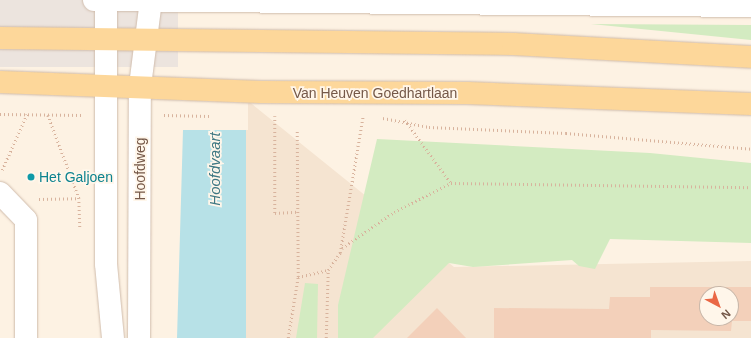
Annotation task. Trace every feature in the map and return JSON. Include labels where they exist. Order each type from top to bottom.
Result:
[{"type":"main road","points":[[0,38],[104,41],[513,44],[751,57]]},
{"type":"main road","name":"Van Heuven Goedhartlaan","points":[[0,82],[105,83],[164,89],[261,92],[467,93],[751,104]]},
{"type":"street","points":[[94,0],[262,3],[751,6]]},
{"type":"street","points":[[106,0],[104,41],[106,264],[113,338]]},
{"type":"street","name":"Hoofdweg","points":[[139,338],[140,86],[154,41],[155,1]]},
{"type":"street","points":[[3,196],[26,220],[26,338]]},
{"type":"path","points":[[0,114],[48,115],[79,198],[81,229]]},
{"type":"path","points":[[0,174],[27,114]]},
{"type":"path","points":[[275,116],[275,213],[297,212]]},
{"type":"path","points":[[298,277],[328,270],[336,264],[341,248],[363,116]]},
{"type":"path","name":"Van Heuven Goedhartlaan","points":[[451,183],[405,120],[429,127],[566,133],[751,149]]},
{"type":"path","points":[[288,338],[298,277],[297,131]]},
{"type":"path","points":[[341,248],[394,212],[451,183],[751,188]]},
{"type":"path","points":[[3,196],[79,198]]},
{"type":"path","points":[[326,338],[328,270]]},
{"type":"shaded area","points":[[0,0],[211,0],[211,67],[0,67]]},
{"type":"shaded area","points":[[211,71],[454,267],[751,261],[751,338],[209,338]]},
{"type":"green space","points":[[591,24],[751,25],[751,40]]},
{"type":"green space","points":[[377,139],[650,153],[751,163],[751,243],[610,239],[595,269],[579,266],[572,260],[473,267],[449,263],[373,338],[338,338],[338,305]]},
{"type":"green space","points":[[305,283],[318,284],[317,338],[296,338]]},
{"type":"water","name":"Hoofdvaart","points":[[180,0],[246,0],[246,338],[177,338],[183,130]]},
{"type":"pier","points":[[178,0],[248,0],[248,130],[178,130]]},
{"type":"building","points":[[650,287],[699,287],[699,326],[732,326],[731,331],[651,330],[651,338],[494,338],[494,308],[609,309],[610,297],[650,297]]},
{"type":"building","points":[[739,287],[751,287],[751,321],[739,321]]},
{"type":"building","points":[[437,308],[466,338],[407,338]]},
{"type":"place","name":"Het Galjoen","points":[[31,177]]}]
